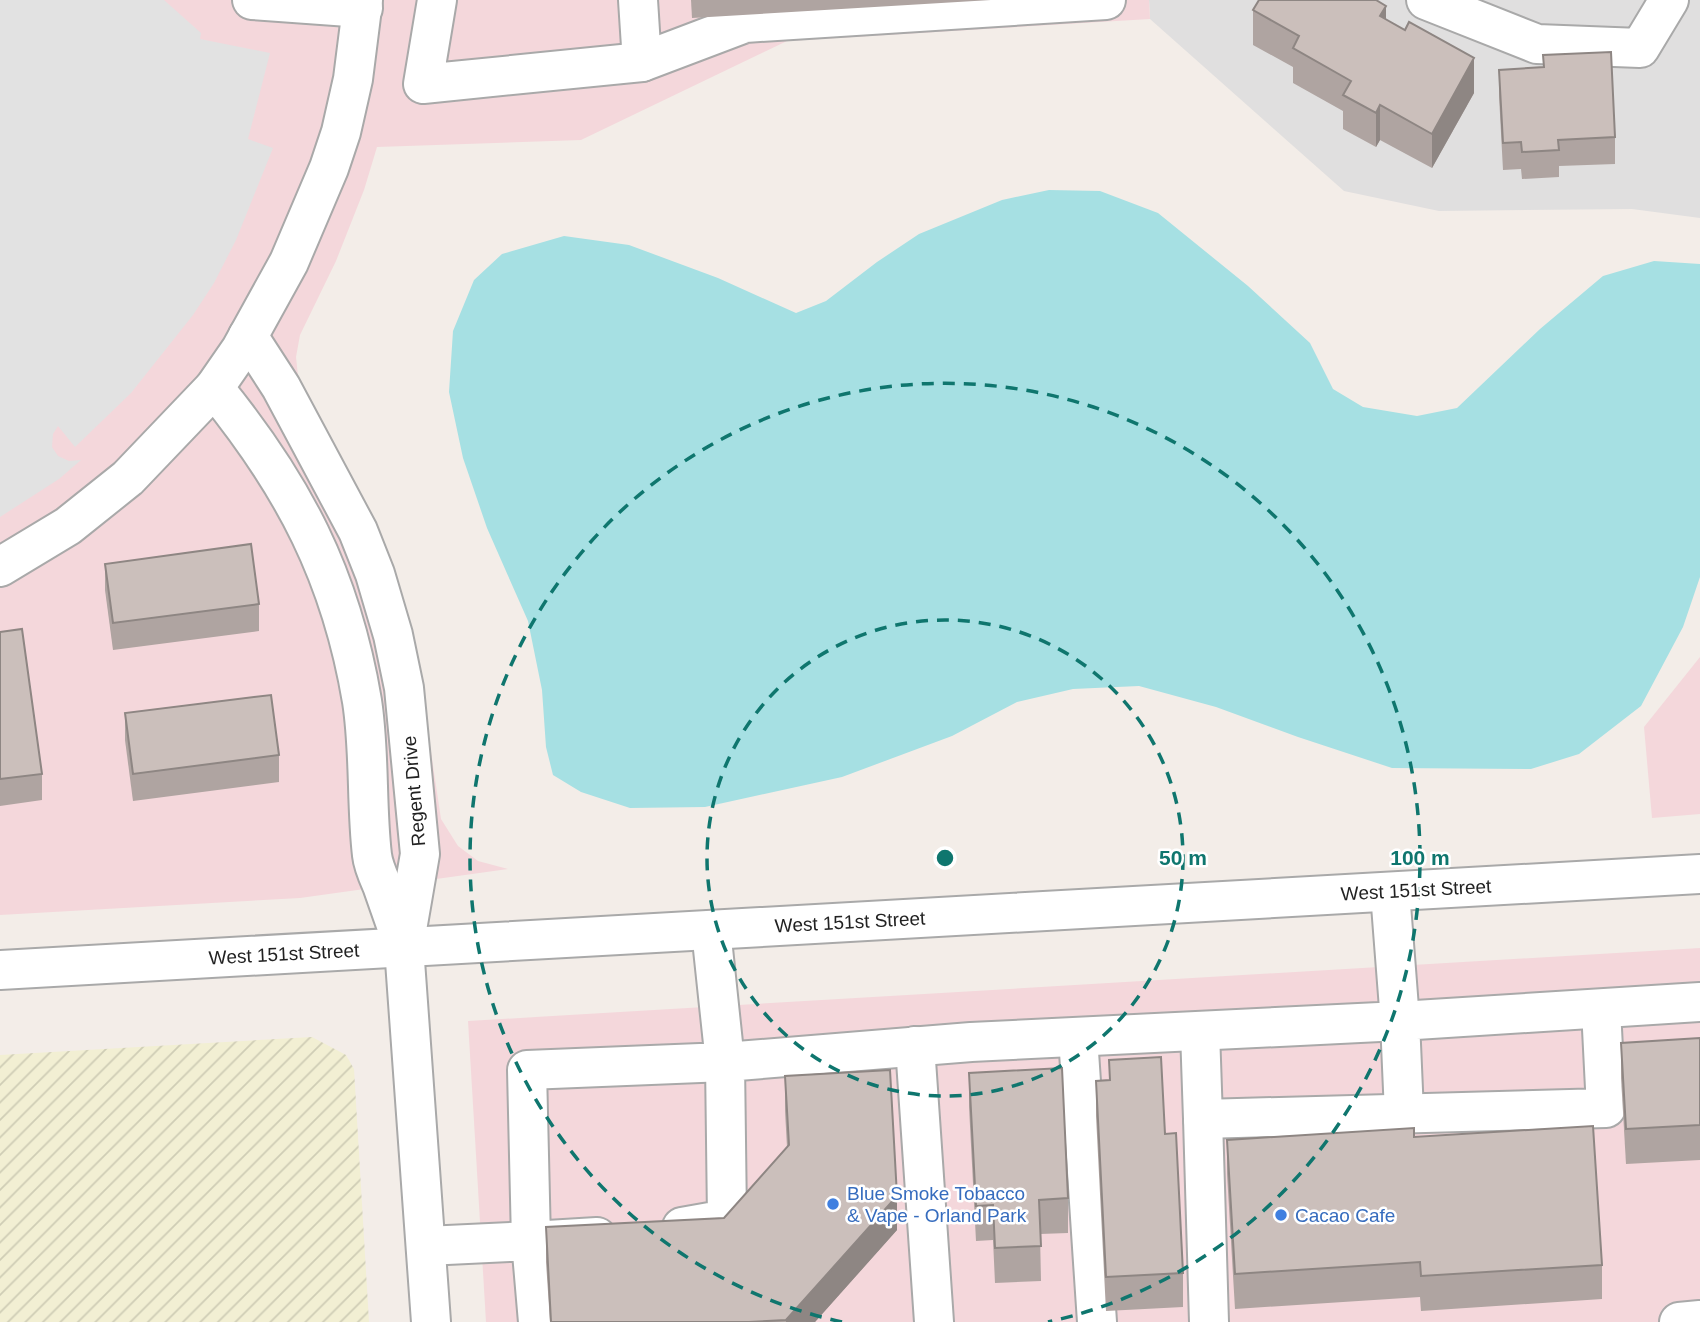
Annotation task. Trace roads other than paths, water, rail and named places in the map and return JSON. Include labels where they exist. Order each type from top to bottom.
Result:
[{"type":"street","points":[[0,567],[68,526],[128,478],[214,388],[248,336],[289,262],[329,169],[341,132],[363,4],[252,0]]},
{"type":"street","points":[[437,0],[423,84],[642,62],[745,23],[1106,0]]},
{"type":"street","points":[[638,0],[642,62]]},
{"type":"street","points":[[1426,0],[1504,16],[1537,44],[1640,48],[1670,0]]},
{"type":"street","name":"Regent Drive","points":[[248,336],[281,387],[358,531],[375,574],[393,635],[404,688],[420,854],[404,947],[431,1322]]},
{"type":"street","points":[[214,388],[251,433],[287,490],[312,534],[336,595],[353,651],[362,704],[368,757],[372,858],[404,947]]},
{"type":"street","name":"West 151st Street","points":[[0,970],[1700,874]]},
{"type":"street","points":[[1390,892],[1404,1113]]},
{"type":"street","points":[[426,1246],[639,1233],[727,1219],[725,1062],[711,930]]},
{"type":"street","points":[[538,1322],[531,1241],[527,1070],[725,1062],[915,1046],[1400,1021],[1700,1002]]},
{"type":"street","points":[[1203,1119],[1606,1108],[1601,1009]]},
{"type":"street","points":[[1200,1031],[1209,1322]]},
{"type":"street","points":[[1078,1037],[1097,1322]]},
{"type":"street","points":[[915,1046],[933,1322]]},
{"type":"street","points":[[1679,1322],[1700,1320]]},
{"type":"water","points":[[1049,190],[1100,191],[1158,213],[1248,286],[1310,343],[1333,389],[1363,407],[1417,416],[1457,408],[1540,329],[1603,276],[1654,261],[1700,264],[1700,577],[1683,627],[1641,706],[1579,754],[1531,769],[1392,768],[1216,707],[1139,686],[1073,689],[1017,702],[952,736],[842,777],[705,807],[630,808],[581,792],[553,775],[546,747],[542,690],[528,621],[487,528],[463,458],[449,392],[453,331],[474,280],[502,254],[564,236],[629,245],[718,278],[796,313],[826,301],[919,234],[1002,200]]},
{"type":"place","name":"Blue Smoke Tobacco & Vape - Orland Park","points":[[833,1204]]},
{"type":"place","name":"Cacao Cafe","points":[[1281,1215]]}]
